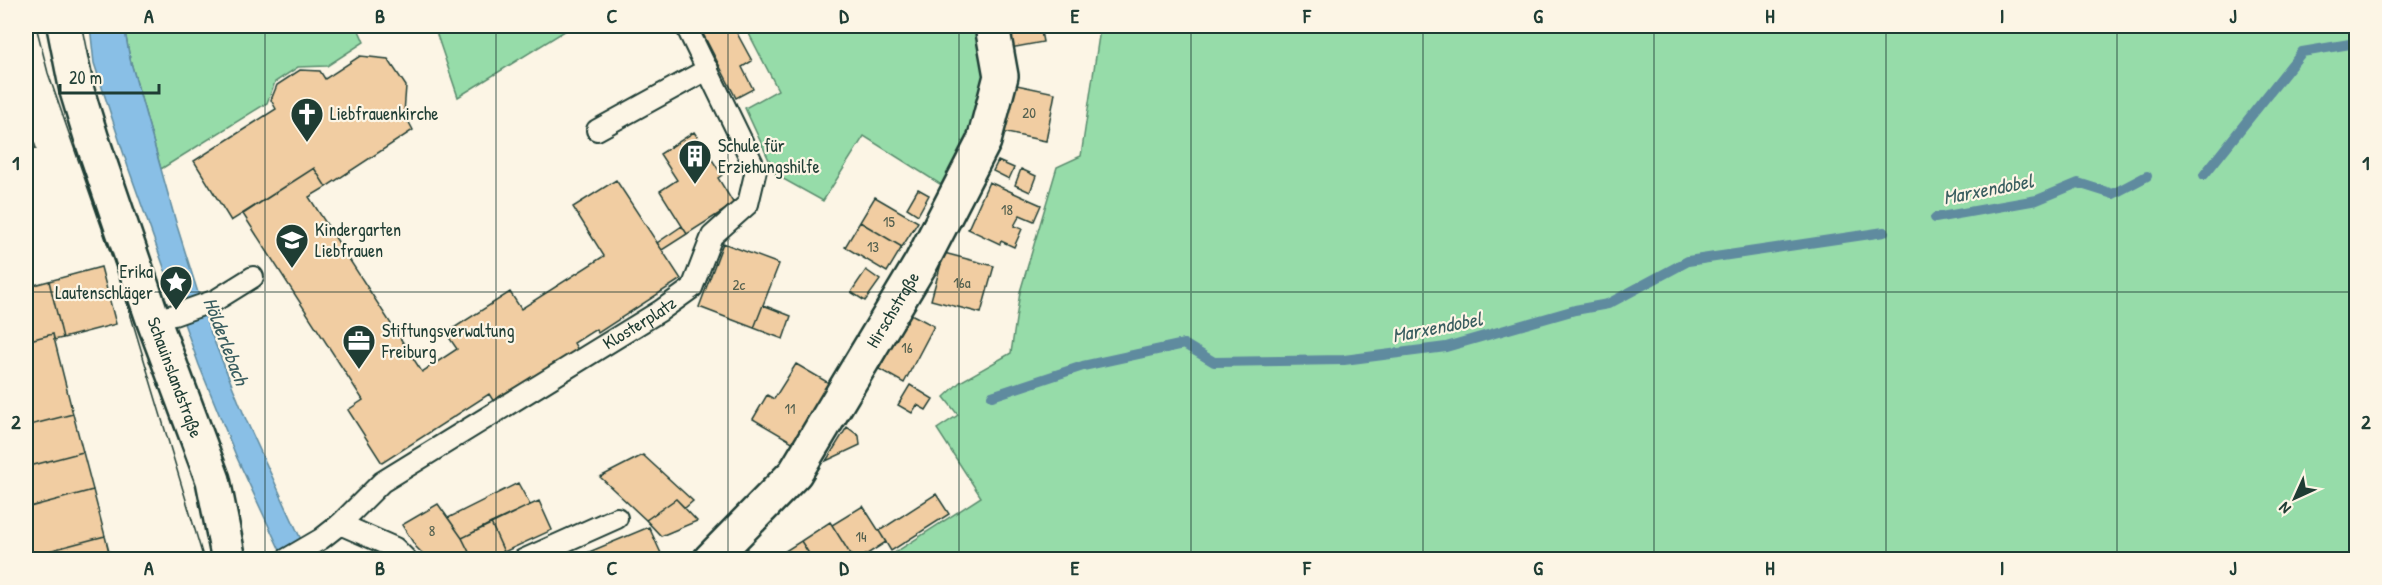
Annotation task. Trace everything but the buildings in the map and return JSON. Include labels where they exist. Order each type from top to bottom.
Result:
[{"type":"street","name":"Schauinslandstraße","points":[[64,26],[72,69],[88,130],[164,317],[213,480],[229,560]]},
{"type":"street","name":"Hirschstraße","points":[[710,560],[795,473],[921,263],[984,141],[1001,76],[992,26]]},
{"type":"lane","name":"Klosterplatz","points":[[285,560],[321,539],[340,524],[382,482],[660,311],[692,288],[712,236],[748,204],[756,170],[686,26]]},
{"type":"lane","points":[[597,130],[708,69]]},
{"type":"lane","points":[[164,317],[216,300],[253,277]]},
{"type":"lane","points":[[523,560],[617,518]]},
{"type":"lane","points":[[340,524],[395,548],[407,560]]},
{"type":"green space","points":[[124,26],[357,26],[364,42],[327,66],[298,67],[275,82],[267,103],[161,169],[130,59]]},
{"type":"green space","points":[[434,26],[573,26],[458,97]]},
{"type":"green space","points":[[745,26],[978,26],[986,80],[976,133],[943,186],[864,136],[823,201],[776,175],[745,108],[778,90]]},
{"type":"green space","points":[[1099,26],[2356,26],[2356,559],[885,559],[981,497],[937,429],[958,415],[944,397],[960,382],[1011,353],[1020,292],[1057,167],[1081,156]]},
{"type":"water","points":[[90,26],[124,26],[130,59],[177,226],[210,331],[247,422],[310,559],[284,559],[237,458],[199,365],[128,167],[94,63]]},
{"type":"waterway","name":"Marxendobel","points":[[2204,175],[2302,52],[2356,43]]},
{"type":"waterway","name":"Marxendobel","points":[[1935,218],[2037,200],[2078,183],[2113,194],[2147,176]]},
{"type":"waterway","name":"Marxendobel","points":[[992,396],[1083,366],[1184,344],[1214,362],[1344,360],[1446,347],[1575,310],[1608,304],[1688,261],[1884,232]]},
{"type":"tram line","points":[[36,26],[48,73],[121,283],[204,560]]},
{"type":"place","name":"Liebfrauenkirche","points":[[307,143]]},
{"type":"place","name":"Schule für Erziehungshilfe","points":[[695,185]]},
{"type":"place","name":"Kindergarten Liebfrauen","points":[[292,269]]},
{"type":"place","name":"Erika Lautenschläger","points":[[176,311]]},
{"type":"place","name":"Stiftungsverwaltung Freiburg","points":[[359,370]]},
{"type":"water label","name":"Hölderlebach","points":[[226,341]]}]
